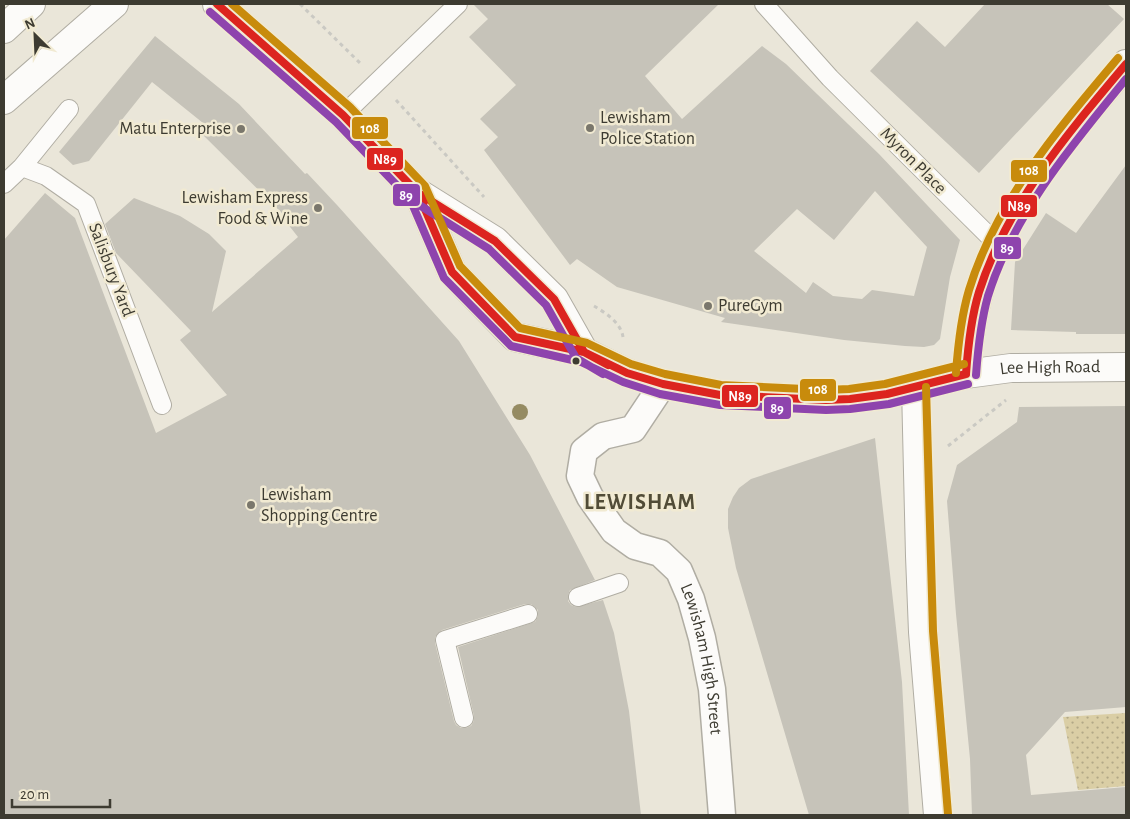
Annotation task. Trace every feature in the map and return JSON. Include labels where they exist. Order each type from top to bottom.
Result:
[{"type":"main road","points":[[4,28],[31,4]]},
{"type":"main road","points":[[4,100],[114,4]]},
{"type":"main road","points":[[216,4],[343,115],[418,193],[495,241],[554,299],[584,352]]},
{"type":"main road","points":[[966,374],[970,327],[978,294],[997,244],[1036,178],[1082,117],[1126,64]]},
{"type":"main road","points":[[418,193],[452,272],[514,337],[584,352],[627,373],[663,384],[720,395],[826,400],[850,399],[887,394],[916,386],[923,623],[938,815]]},
{"type":"main road","name":"Lee High Road","points":[[916,386],[966,374],[1011,368],[1126,367]]},
{"type":"street","name":"Lewisham High Street","points":[[663,384],[633,429],[603,436],[584,451],[580,476],[590,497],[614,531],[635,546],[660,554],[679,571],[691,599],[702,638],[712,689],[722,815]]},
{"type":"lane","points":[[343,115],[458,4]]},
{"type":"lane","name":"Myron Place","points":[[764,4],[830,78],[997,244]]},
{"type":"lane","points":[[4,184],[22,167],[69,109]]},
{"type":"lane","name":"Salisbury Yard","points":[[22,167],[46,176],[86,204],[162,405]]},
{"type":"lane","points":[[578,597],[619,583]]},
{"type":"lane","points":[[464,718],[445,640],[528,614]]},
{"type":"path","points":[[300,4],[378,80],[485,198]]},
{"type":"path","points":[[949,445],[1006,400]]},
{"type":"shaded area","points":[[1126,713],[1126,786],[1078,790],[1063,717]]},
{"type":"building","points":[[473,4],[719,4],[645,76],[682,119],[762,46],[786,64],[879,154],[960,240],[950,277],[940,339],[934,345],[924,347],[905,346],[844,340],[721,322],[725,318],[617,287],[577,259],[570,265],[484,150],[498,137],[480,119],[516,85],[469,37],[488,19]],"holes":[[[875,191],[927,247],[914,296],[872,290],[862,299],[833,296],[813,282],[806,293],[754,251],[797,209],[834,240]]]},
{"type":"building","points":[[985,4],[1107,4],[1124,19],[979,173],[870,71],[917,21],[945,47]]},
{"type":"building","name":"Lewisham Shopping Centre","points":[[155,36],[239,104],[337,205],[459,341],[530,455],[595,580],[570,590],[568,601],[576,607],[603,600],[614,633],[629,711],[641,815],[4,815],[4,240],[45,193],[75,218],[156,433],[227,395],[180,340],[191,331],[116,253],[105,224],[134,198],[180,216],[209,234],[226,251],[212,312],[298,237],[287,223],[290,221],[202,134],[208,127],[152,82],[89,161],[73,165],[59,152]],"holes":[[[525,604],[531,604],[538,610],[535,622],[458,647],[474,716],[471,726],[461,728],[454,721],[435,637],[442,630]]]},
{"type":"building","points":[[1126,165],[1126,334],[1076,334],[1076,332],[1011,330],[1015,262],[1046,213],[1076,233]]},
{"type":"building","points":[[1126,406],[1126,707],[1065,712],[1026,755],[1031,795],[1126,787],[1126,815],[972,815],[970,759],[947,501],[957,465],[1017,422],[1019,407]]},
{"type":"building","points":[[875,438],[902,682],[909,815],[809,815],[736,568],[728,528],[728,509],[739,488],[751,479]]},
{"type":"transit line","name":"N89","points":[[217,4],[343,115],[418,193],[452,272],[515,337],[584,352],[627,373],[663,384],[720,395],[826,400],[850,399],[887,394],[966,374]]},
{"type":"transit line","name":"108","points":[[232,4],[350,107],[425,186],[460,266],[520,328],[587,343],[631,364],[665,374],[721,385],[826,390],[849,389],[885,384],[964,364]]},
{"type":"transit line","name":"89","points":[[210,12],[336,122],[410,199],[444,278],[511,346],[581,362],[623,382],[660,394],[720,405],[826,410],[850,409],[889,404],[968,384]]},
{"type":"transit line","name":"108","points":[[956,373],[960,331],[966,300],[981,257],[995,226],[1012,196],[1052,139],[1118,58]]},
{"type":"transit line","name":"N89","points":[[966,374],[970,332],[976,302],[991,260],[1006,229],[1023,199],[1061,143],[1126,64]]},
{"type":"transit line","name":"89","points":[[976,375],[983,315],[988,296],[1013,236],[1029,208],[1065,155],[1126,79]]},
{"type":"transit line","name":"N89","points":[[411,186],[418,193],[495,241],[554,299],[584,352],[608,365]]},
{"type":"transit line","name":"89","points":[[404,193],[413,201],[489,249],[546,305],[576,358],[603,374]]},
{"type":"transit line","name":"108","points":[[926,387],[933,631],[948,814]]},
{"type":"place","name":"Lewisham Police Station","points":[[590,128]]},
{"type":"place","name":"Matu Enterprise","points":[[241,129]]},
{"type":"place","name":"Lewisham Express Food & Wine","points":[[318,208]]},
{"type":"place","name":"PureGym","points":[[708,306]]},
{"type":"place","name":"Lewisham Shopping Centre","points":[[251,505]]},
{"type":"district","name":"LEWISHAM","points":[[640,502]]}]
